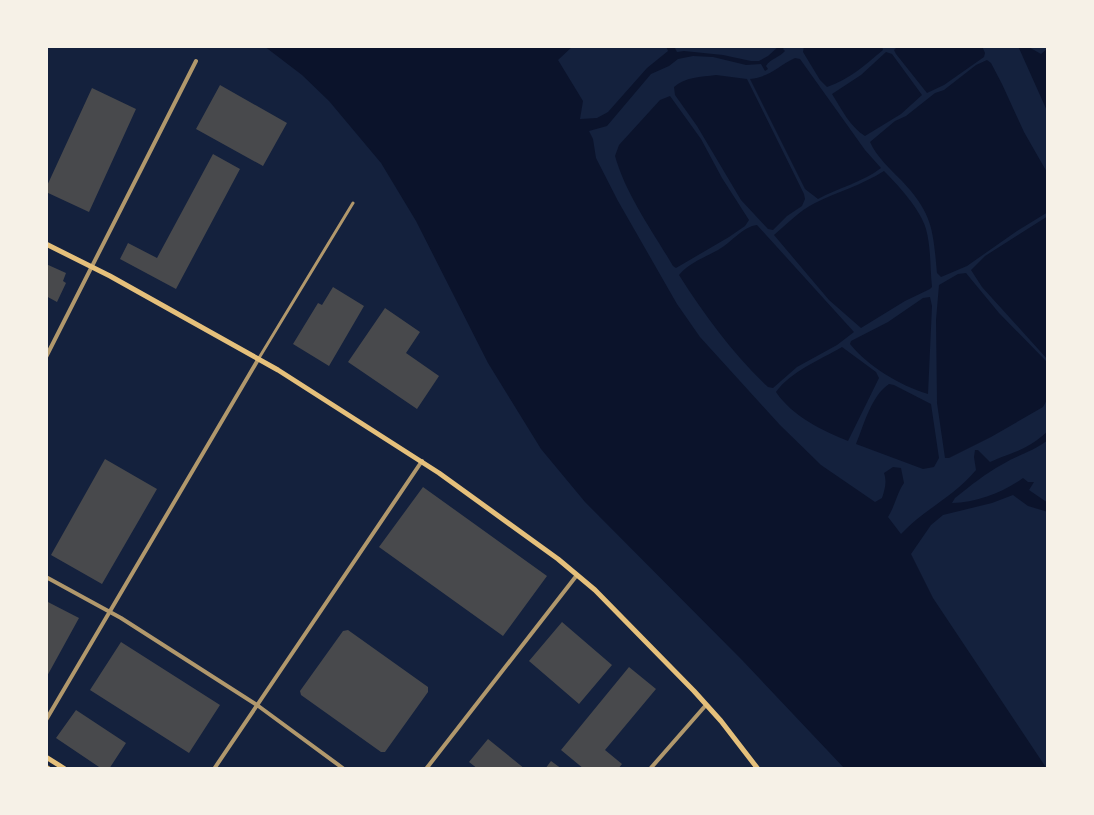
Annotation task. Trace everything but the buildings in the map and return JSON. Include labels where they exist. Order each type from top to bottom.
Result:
[{"type":"main road","points":[[46,244],[259,358],[422,461],[558,559],[595,590],[706,705],[758,769]]},
{"type":"main road","points":[[46,757],[65,769]]},
{"type":"street","points":[[46,357],[196,61]]},
{"type":"street","points":[[46,720],[353,203]]},
{"type":"street","points":[[214,769],[422,461]]},
{"type":"street","points":[[426,769],[577,575]]},
{"type":"street","points":[[46,577],[110,611],[257,705],[344,769]]},
{"type":"street","points":[[650,769],[706,705]]},
{"type":"water","points":[[264,46],[573,46],[558,60],[583,101],[580,119],[597,118],[608,112],[647,68],[668,51],[666,46],[674,46],[677,52],[759,61],[779,46],[785,46],[785,51],[766,66],[768,69],[765,71],[761,64],[746,65],[693,56],[678,59],[651,74],[607,126],[589,131],[596,158],[677,304],[700,337],[780,425],[821,465],[875,502],[883,495],[884,473],[893,467],[901,468],[904,483],[888,517],[901,534],[959,488],[976,470],[975,450],[990,462],[1027,447],[1048,431],[1048,440],[990,471],[952,503],[989,496],[1023,478],[1034,482],[1029,490],[1048,503],[1048,512],[1028,506],[1013,495],[943,515],[931,525],[911,554],[933,598],[1047,769],[845,769],[585,502],[541,449],[488,363],[416,221],[381,163],[329,101],[302,75]]},
{"type":"water","points":[[804,46],[882,46],[883,50],[850,76],[827,87],[803,52]]},
{"type":"water","points":[[898,46],[982,46],[985,53],[984,57],[944,85],[927,93],[896,54],[894,50]]},
{"type":"water","points":[[1018,46],[1027,46],[1041,54],[1048,48],[1048,113]]},
{"type":"water","points":[[886,52],[892,54],[922,95],[901,114],[865,136],[850,122],[832,94],[861,75]]},
{"type":"water","points":[[795,58],[800,59],[881,168],[818,199],[805,189],[750,79],[770,73]]},
{"type":"water","points":[[987,60],[1048,174],[1048,212],[967,266],[941,277],[937,273],[926,213],[870,142],[895,121]]},
{"type":"water","points":[[716,75],[747,79],[804,194],[802,206],[773,230],[768,229],[741,200],[675,95],[674,87],[683,81]]},
{"type":"water","points":[[670,96],[701,139],[749,220],[729,237],[676,268],[633,198],[615,156],[619,145],[660,100]]},
{"type":"water","points":[[884,171],[908,198],[926,229],[932,287],[861,328],[829,300],[774,235],[809,206]]},
{"type":"water","points":[[1048,216],[1048,360],[982,287],[971,270],[985,256]]},
{"type":"water","points":[[757,225],[854,332],[797,367],[773,388],[768,387],[731,348],[679,275],[692,263]]},
{"type":"water","points":[[966,273],[999,313],[1046,361],[1049,391],[1043,407],[991,437],[945,458],[937,403],[936,320],[939,285]]},
{"type":"water","points":[[930,297],[928,394],[885,374],[850,344],[923,298]]},
{"type":"water","points":[[842,347],[876,372],[879,378],[848,441],[799,415],[776,392],[798,372]]},
{"type":"water","points":[[889,384],[931,404],[939,458],[934,467],[923,469],[856,444],[873,403]]}]
